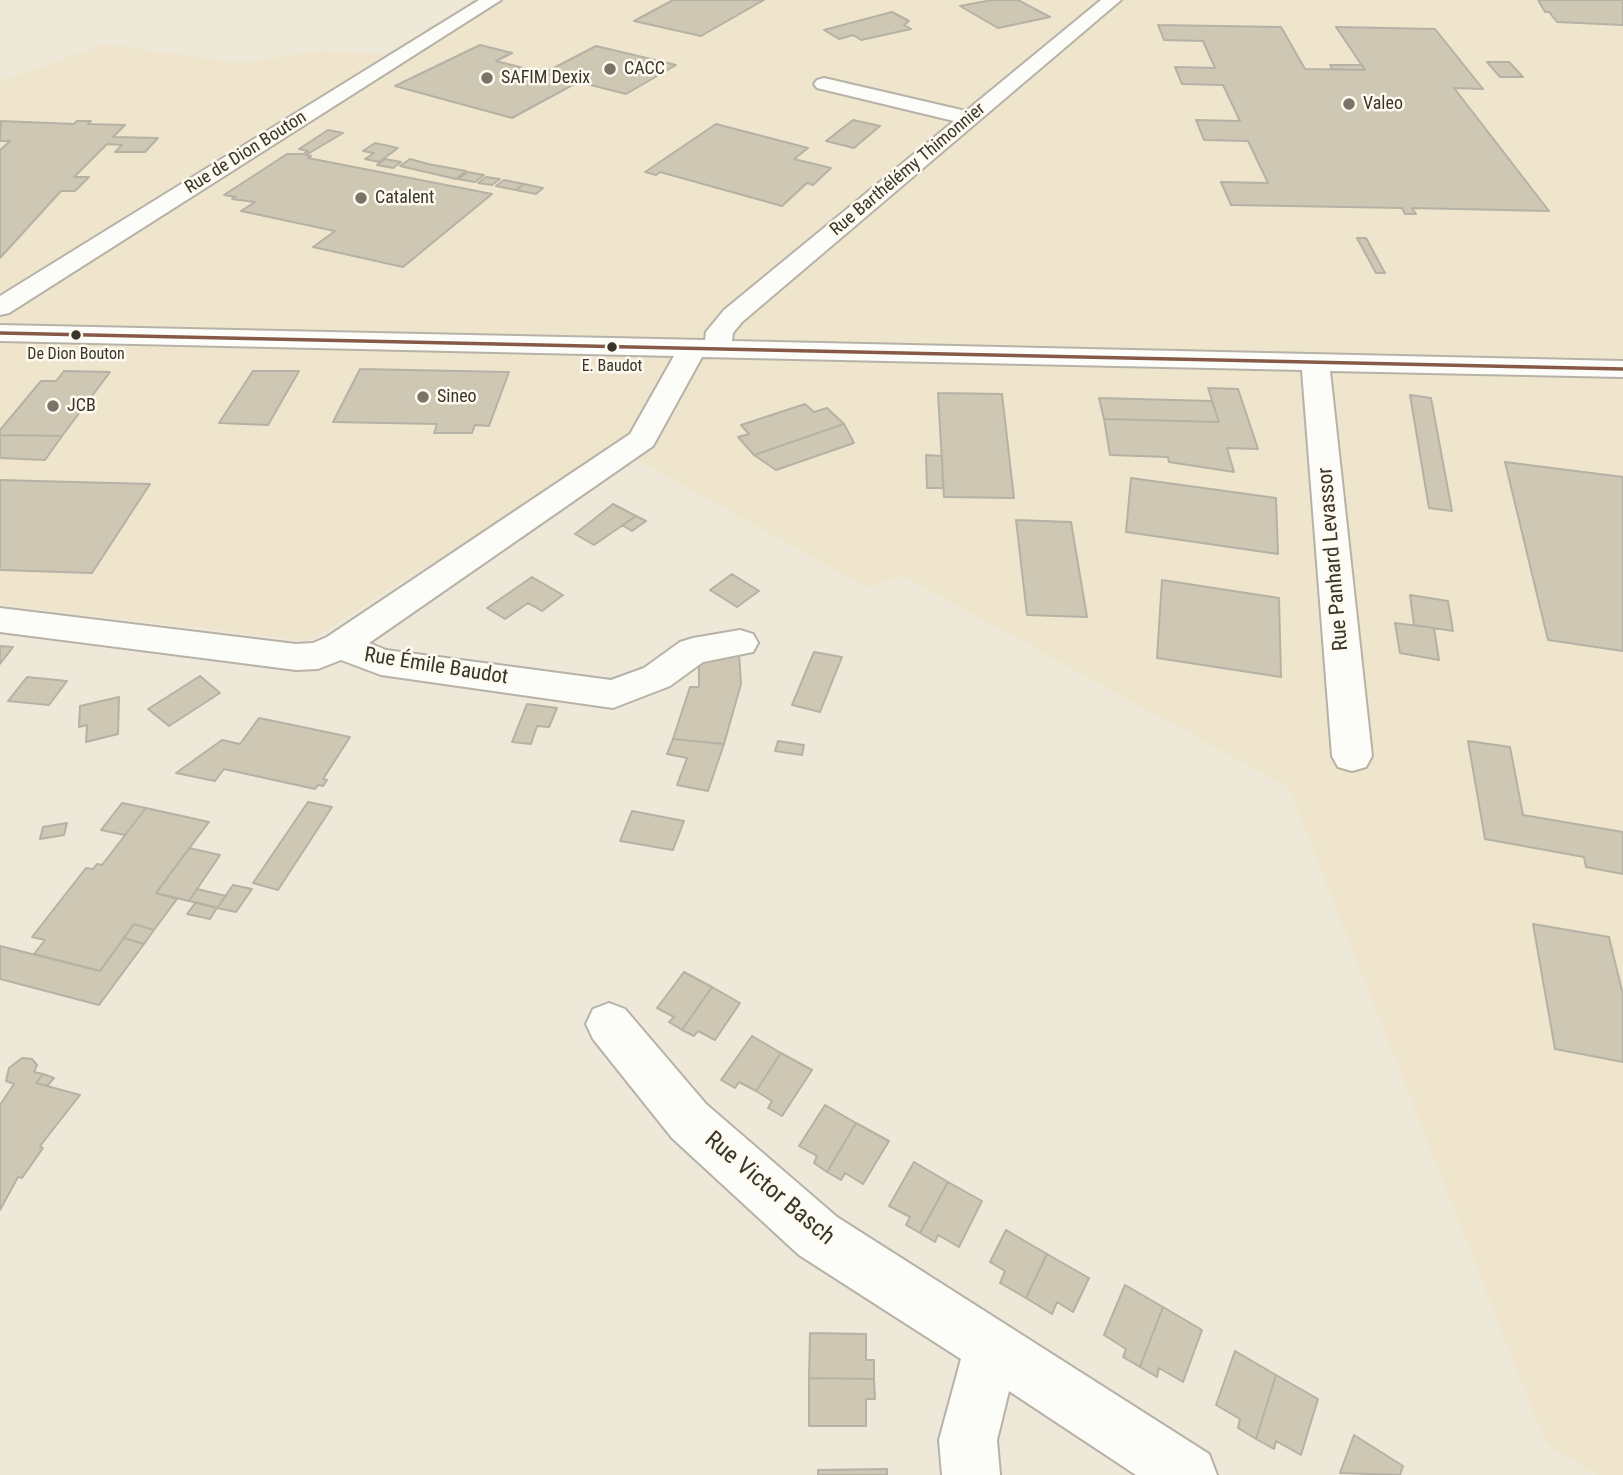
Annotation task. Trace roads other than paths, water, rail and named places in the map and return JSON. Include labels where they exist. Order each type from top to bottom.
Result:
[{"type":"street","name":"Rue de Dion Bouton","points":[[0,307],[492,0]]},
{"type":"street","name":"Rue Barthélémy Thimonnier","points":[[340,646],[642,440],[705,349],[733,316],[1112,0]]},
{"type":"street","points":[[824,84],[970,118]]},
{"type":"street","points":[[0,333],[1623,369]]},
{"type":"street","name":"Rue Panhard Levassor","points":[[1313,362],[1318,377],[1352,756]]},
{"type":"street","name":"Rue Émile Baudot","points":[[0,620],[296,657],[318,656],[340,646],[380,662],[613,694],[657,677],[693,651],[740,643]]},
{"type":"street","name":"Rue Victor Basch","points":[[609,1024],[689,1121],[818,1236],[1188,1475]]},
{"type":"street","points":[[971,1475],[968,1440],[992,1347]]},
{"type":"place","name":"CACC","points":[[610,69]]},
{"type":"place","name":"SAFIM Dexix","points":[[487,78]]},
{"type":"place","name":"Valeo","points":[[1349,104]]},
{"type":"place","name":"Catalent","points":[[361,198]]},
{"type":"place","name":"De Dion Bouton","points":[[76,335]]},
{"type":"place","name":"E. Baudot","points":[[612,347]]},
{"type":"place","name":"Sineo","points":[[423,397]]},
{"type":"place","name":"JCB","points":[[53,406]]}]
